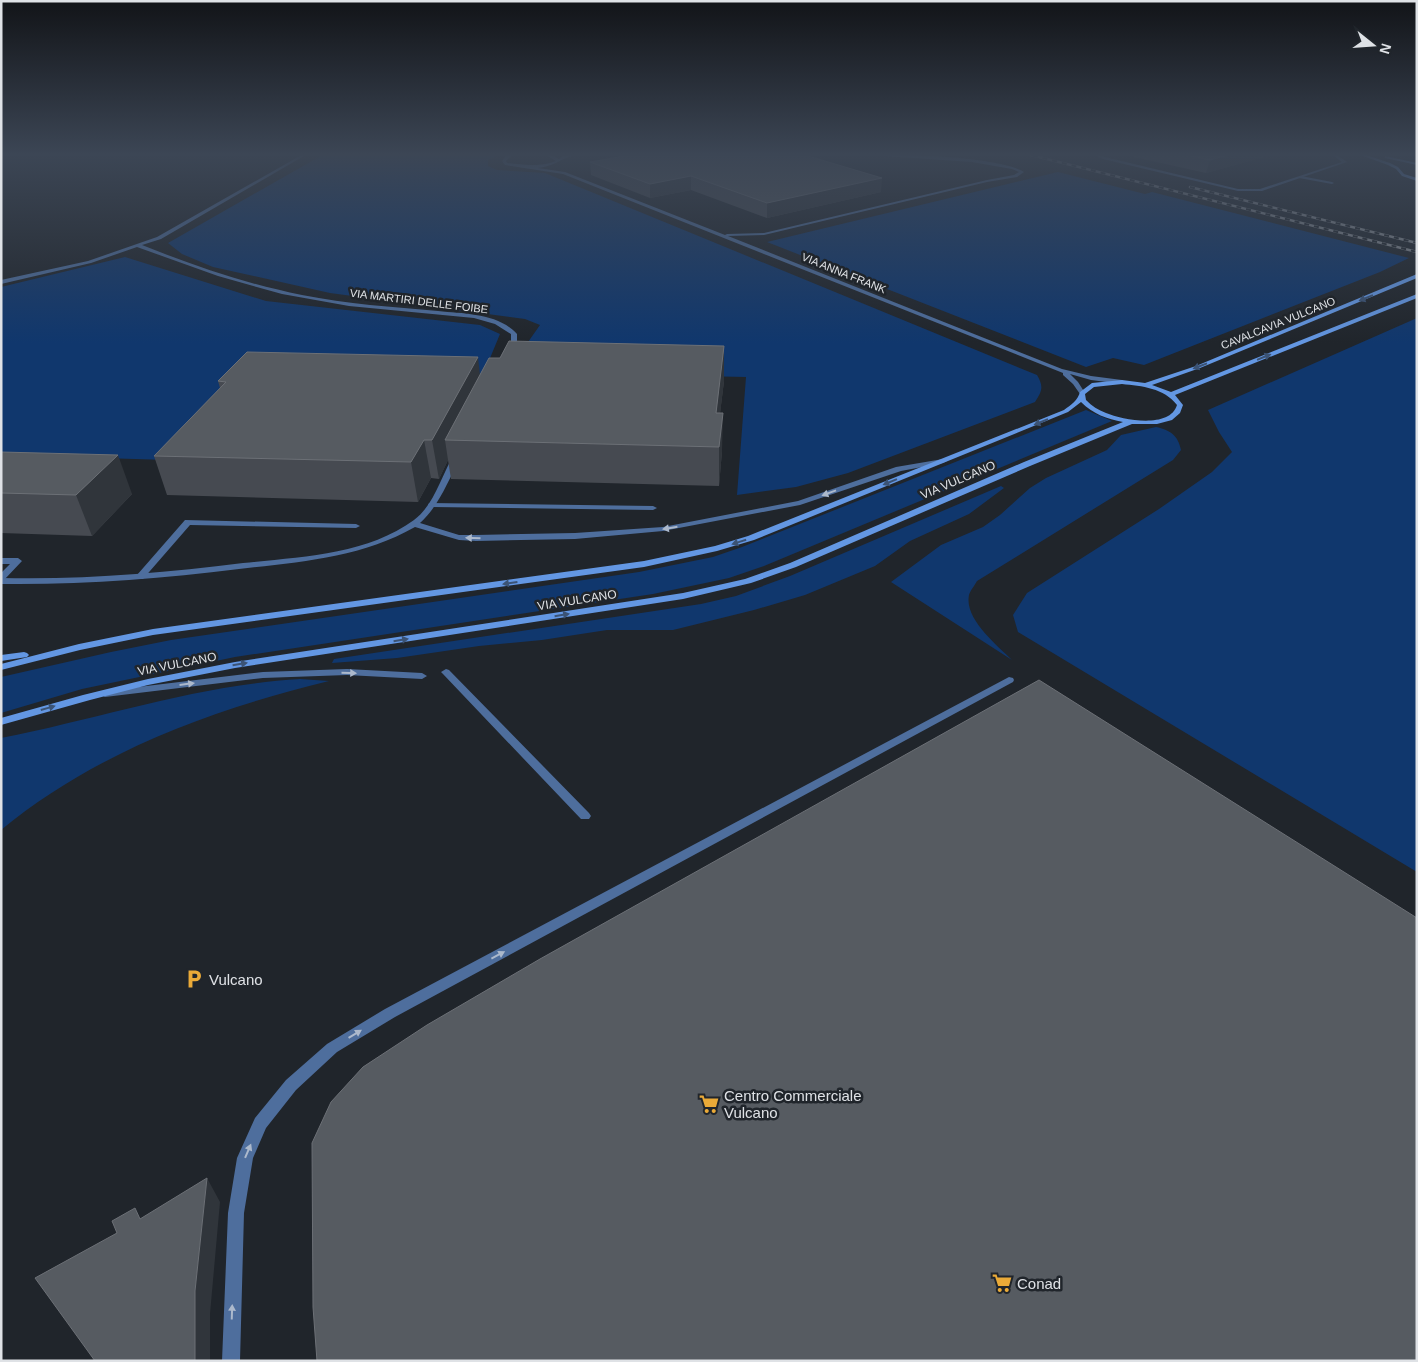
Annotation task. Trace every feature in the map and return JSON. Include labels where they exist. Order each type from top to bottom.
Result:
[{"type":"main road","name":"CAVALCAVIA VULCANO","points":[[1146,385],[1198,367],[1414,278]]},
{"type":"main road","points":[[1170,395],[1417,296]]},
{"type":"main road","name":"VIA VULCANO","points":[[1,667],[79,647],[211,622],[439,593],[685,556],[751,538],[1066,411],[1076,404],[1092,386],[1122,382],[1146,385]]},
{"type":"main road","points":[[1082,395],[1086,404],[1097,412],[1133,421],[1160,421],[1175,415],[1180,405],[1170,395],[1146,385]]},
{"type":"main road","name":"VIA VULCANO","points":[[1,722],[87,697],[148,682],[235,665],[683,596],[748,581],[793,565],[1027,464],[1133,421]]},
{"type":"main road","points":[[1,658],[79,647]]},
{"type":"street","points":[[1,282],[76,266],[139,246],[172,232],[198,217]]},
{"type":"street","name":"VIA ANNA FRANK","points":[[674,217],[1060,370],[1091,378],[1122,382]]},
{"type":"street","points":[[716,233],[748,236],[764,234],[837,217]]},
{"type":"street","points":[[758,250],[754,241],[764,234]]},
{"type":"street","name":"VIA MARTIRI DELLE FOIBE","points":[[139,246],[204,270],[281,292],[353,304],[470,316],[498,323],[509,327],[514,334],[514,341],[505,358]]},
{"type":"street","name":"VIA ANNA FRANK","points":[[1060,370],[1076,383],[1082,395]]},
{"type":"street","points":[[1,581],[80,582],[186,573],[340,553],[366,545],[413,524],[425,514],[432,505],[458,453]]},
{"type":"street","points":[[413,524],[459,537],[476,538],[575,536],[663,529],[800,503],[899,468],[943,461]]},
{"type":"street","points":[[432,505],[653,508]]},
{"type":"street","points":[[140,577],[188,522],[356,526]]},
{"type":"street","points":[[1,561],[18,561],[1,578]]},
{"type":"street","points":[[87,697],[263,675],[347,672],[422,676]]},
{"type":"street","points":[[446,672],[585,816]]},
{"type":"street","points":[[231,1361],[236,1213],[245,1158],[260,1123],[291,1085],[332,1048],[390,1012],[1009,680]]},
{"type":"shaded area","points":[[214,217],[651,217],[1037,375],[1041,383],[1041,392],[1035,402],[848,473],[796,487],[737,495],[746,377],[507,372],[540,325],[525,319],[330,293],[213,267],[182,254],[168,243]]},
{"type":"shaded area","points":[[873,217],[1248,217],[1409,258],[1380,272],[1144,365],[1113,358],[1086,367],[767,242]]},
{"type":"shaded area","points":[[125,257],[266,301],[480,325],[500,334],[481,380],[168,460],[1,455],[1,287]]},
{"type":"shaded area","points":[[1417,318],[1417,872],[1018,632],[1013,615],[1027,593],[1159,509],[1212,472],[1232,452],[1208,410]]},
{"type":"shaded area","points":[[1086,410],[1112,421],[764,566],[729,578],[653,594],[235,657],[82,689],[1,713],[1,677],[111,652],[171,640],[639,572],[713,557]]},
{"type":"shaded area","points":[[1156,427],[1173,434],[1178,440],[1181,450],[1173,460],[977,581],[971,590],[969,604],[976,622],[990,639],[1012,660],[891,582],[941,545],[983,527],[1000,515],[1030,488],[1046,478],[1107,450],[1121,435]]},
{"type":"shaded area","points":[[1001,486],[1004,488],[969,514],[910,541],[875,566],[805,595],[754,610],[673,630],[607,630],[397,658],[332,663],[334,659],[701,604],[736,596],[790,576]]},
{"type":"shaded area","points":[[300,679],[329,681],[241,706],[198,720],[156,737],[115,756],[76,778],[38,802],[1,830],[1,738],[187,695],[262,682]]},
{"type":"building","points":[[509,341],[724,346],[716,413],[723,413],[719,447],[445,440],[489,358],[500,358]]},
{"type":"building","points":[[247,352],[478,357],[432,440],[424,440],[411,462],[154,456],[226,382],[218,381]]},
{"type":"building","points":[[1,452],[118,455],[76,495],[1,493]]},
{"type":"building","name":"Centro Commerciale Vulcano","points":[[1039,680],[1417,918],[1417,1361],[317,1361],[313,1307],[312,1143],[331,1102],[363,1067],[427,1025],[540,959]]},
{"type":"building","points":[[207,1178],[195,1291],[195,1361],[95,1361],[35,1278],[117,1233],[112,1221],[135,1208],[140,1219]]},
{"type":"railway","points":[[1276,217],[1417,252]]},
{"type":"railway","points":[[1310,217],[1417,243]]},
{"type":"place","name":"Vulcano","points":[[194,979]]},
{"type":"place","name":"Centro Commerciale Vulcano","points":[[709,1104]]},
{"type":"place","name":"Conad","points":[[1002,1283]]}]
